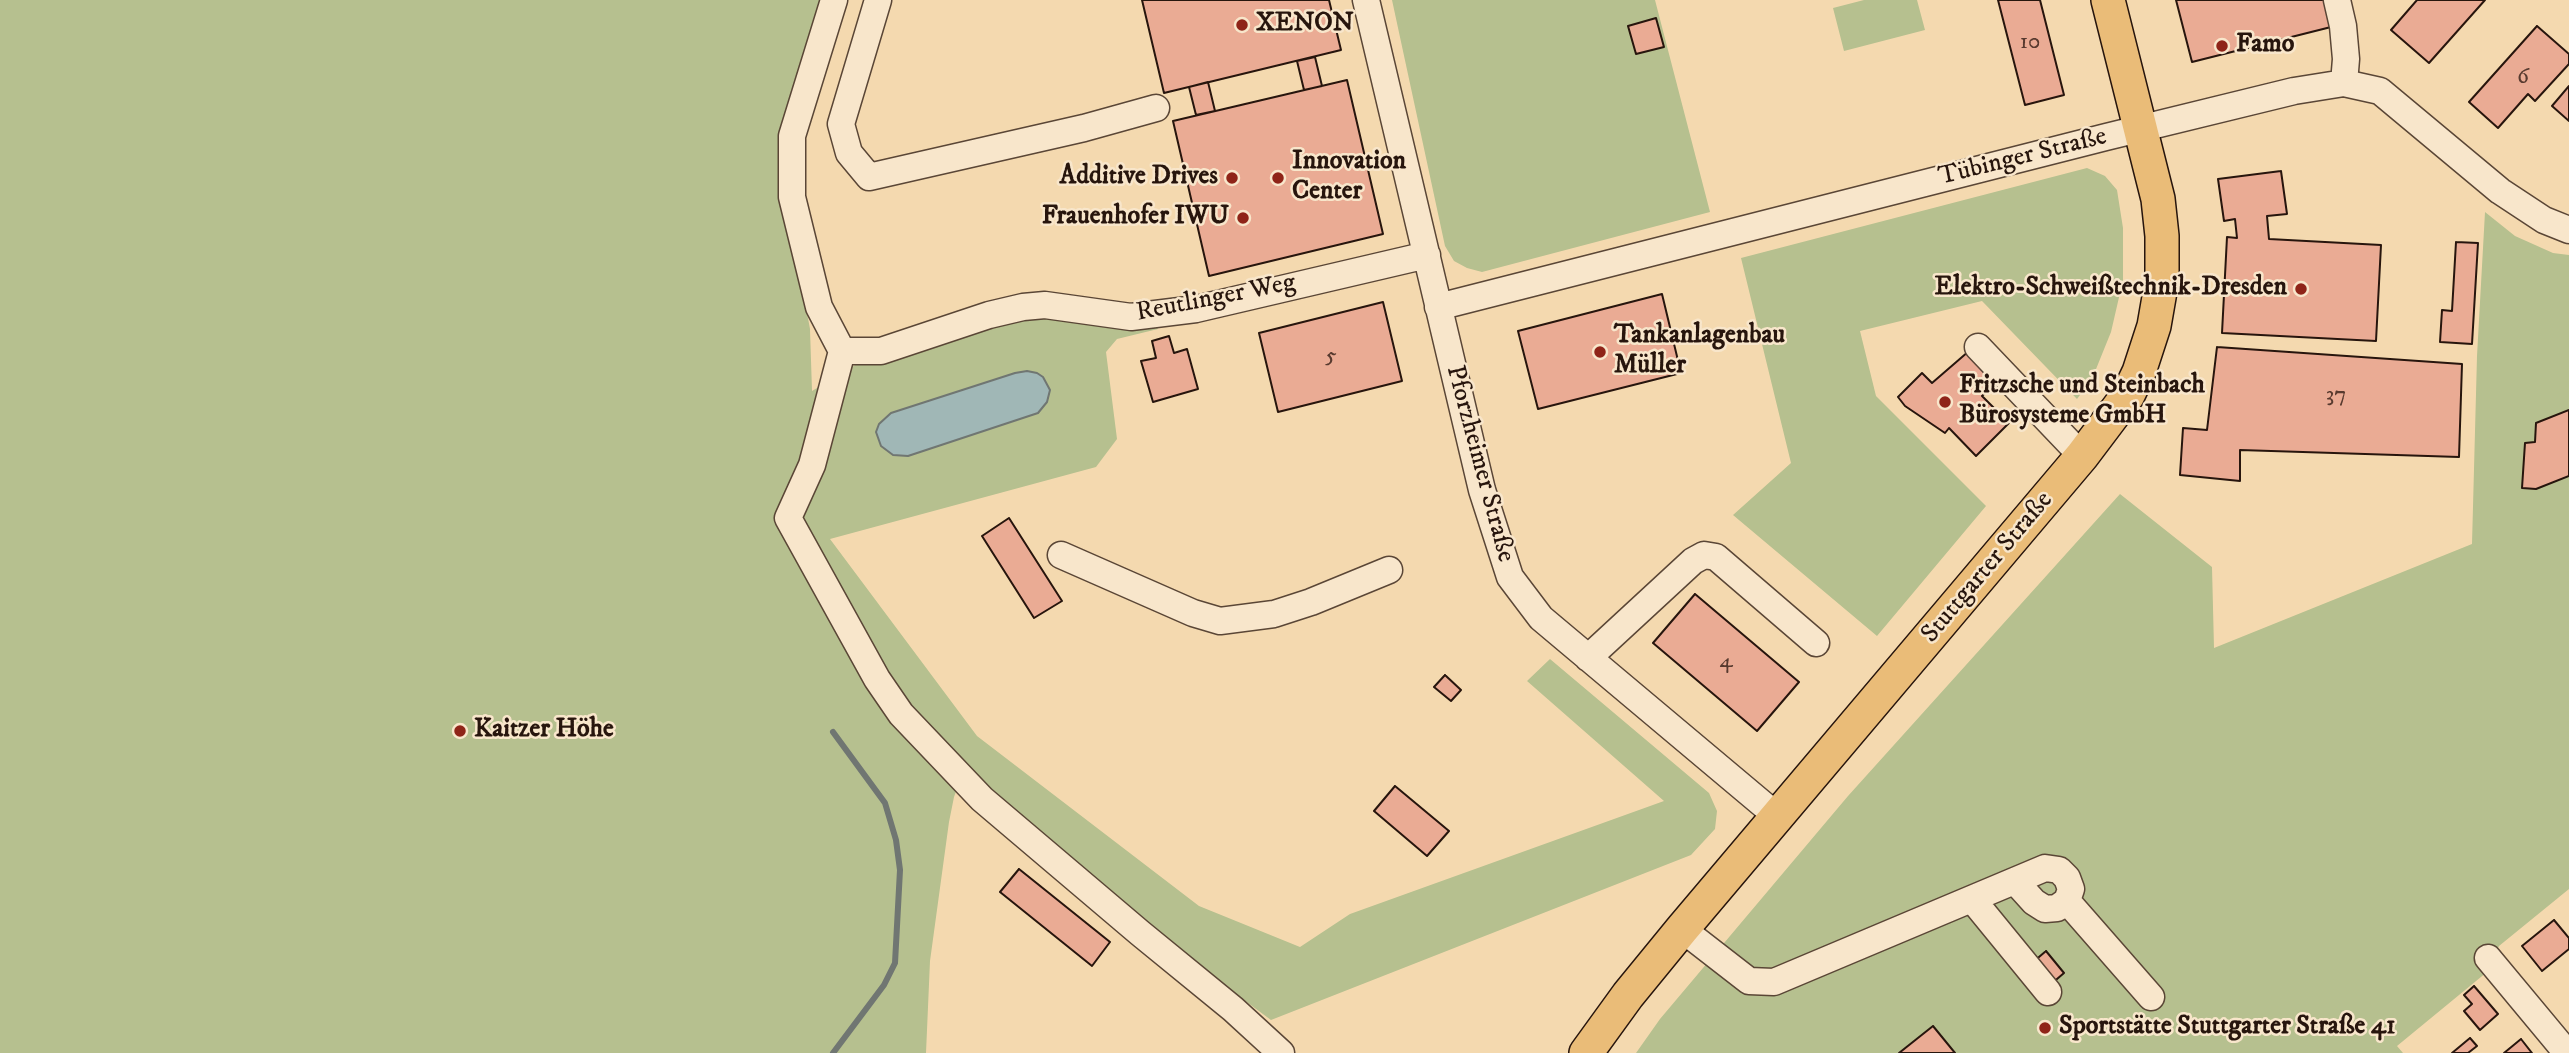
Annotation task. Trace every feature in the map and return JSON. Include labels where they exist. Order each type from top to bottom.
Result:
[{"type":"main road","name":"Stuttgarter Straße","points":[[1586,1053],[1682,929],[2082,456],[2128,395],[2139,372],[2154,326],[2162,280],[2162,236],[2158,199],[2108,0]]},
{"type":"street","points":[[834,0],[792,136],[792,197],[819,307],[842,351],[811,465],[788,518],[877,678],[901,714],[982,799],[1233,1009],[1280,1053]]},
{"type":"street","points":[[878,0],[841,124],[849,153],[869,177],[1084,128],[1156,108]]},
{"type":"street","name":"Pforzheimer Straße","points":[[1366,0],[1482,490],[1510,577],[1541,618],[1777,817]]},
{"type":"street","points":[[2337,0],[2346,59],[2344,83]]},
{"type":"street","name":"Tübinger Straße","points":[[1438,307],[2294,91],[2344,83],[2380,91],[2500,191],[2544,220],[2569,230]]},
{"type":"street","name":"Reutlinger Weg","points":[[842,351],[881,351],[989,315],[1023,307],[1045,305],[1131,317],[1182,311],[1427,255]]},
{"type":"street","points":[[1978,347],[2082,456]]},
{"type":"street","points":[[1061,555],[1193,613],[1220,621],[1274,614],[1389,570]]},
{"type":"street","points":[[1588,658],[1693,561],[1704,555],[1716,557],[1816,643]]},
{"type":"street","points":[[1682,929],[1749,981],[1774,982],[2045,868],[2059,870],[2067,878],[2071,889],[2067,901],[2151,997]]},
{"type":"street","points":[[1972,899],[2048,992]]},
{"type":"street","points":[[2488,958],[2567,1053]]},
{"type":"green space","points":[[0,0],[825,0],[785,194],[810,329],[812,391],[897,340],[990,306],[1144,309],[1158,329],[1117,339],[1106,352],[1117,439],[1096,467],[830,539],[977,736],[1199,906],[1300,947],[1350,914],[1664,801],[1527,681],[1550,659],[1709,793],[1717,811],[1715,829],[1691,855],[1271,1020],[1229,989],[1205,1000],[1129,942],[959,783],[949,822],[930,961],[926,1053],[0,1053]]},
{"type":"green space","points":[[1392,0],[1655,0],[1710,212],[1482,272],[1454,261],[1445,246]]},
{"type":"green space","points":[[1864,0],[1917,0],[1925,30],[1844,51],[1833,8]]},
{"type":"green space","points":[[2087,168],[2105,176],[2117,190],[2123,228],[2123,280],[2111,332],[2092,379],[2077,399],[1982,301],[1860,331],[1876,396],[1986,506],[1877,636],[1733,515],[1791,463],[1741,258]]},
{"type":"green space","points":[[2485,212],[2515,236],[2553,253],[2569,255],[2569,889],[2499,946],[2487,972],[2397,1046],[2403,1053],[1636,1053],[1660,1019],[1848,796],[2120,494],[2212,567],[2214,648],[2472,544],[2477,356]]},
{"type":"water","points":[[1027,371],[1043,377],[1050,390],[1047,402],[1038,413],[908,456],[893,455],[881,446],[876,432],[879,424],[891,413]]},
{"type":"building","name":"XENON","points":[[1142,0],[1329,0],[1341,50],[1164,93]]},
{"type":"building","points":[[1998,0],[2040,0],[2064,95],[2025,105]]},
{"type":"building","name":"Famo","points":[[2176,0],[2329,0],[2335,26],[2192,62]]},
{"type":"building","points":[[2417,0],[2485,0],[2429,63],[2391,30]]},
{"type":"building","points":[[1656,18],[1664,47],[1636,54],[1628,26]]},
{"type":"building","points":[[2537,26],[2569,54],[2569,64],[2535,101],[2528,94],[2498,128],[2469,102]]},
{"type":"building","points":[[1315,57],[1322,86],[1304,90],[1297,61]]},
{"type":"building","name":"Innovation Center","points":[[1347,80],[1383,234],[1209,276],[1173,121]]},
{"type":"building","points":[[1208,82],[1215,111],[1196,115],[1189,87]]},
{"type":"building","points":[[2569,86],[2569,121],[2552,106]]},
{"type":"building","name":"Elektro-Schweißtechnik-Dresden","points":[[2281,171],[2287,214],[2267,216],[2269,239],[2381,245],[2376,341],[2222,333],[2227,237],[2237,238],[2235,219],[2224,221],[2218,179]]},
{"type":"building","points":[[2456,242],[2478,243],[2472,344],[2440,342],[2442,310],[2452,311]]},
{"type":"building","name":"Tankanlagenbau Müller","points":[[1662,294],[1681,373],[1538,409],[1518,331]]},
{"type":"building","points":[[1383,302],[1402,381],[1278,412],[1259,333]]},
{"type":"building","points":[[1169,336],[1174,353],[1187,349],[1198,389],[1153,402],[1141,361],[1156,358],[1152,341]]},
{"type":"building","points":[[2217,347],[2462,364],[2459,457],[2240,450],[2240,481],[2180,475],[2183,428],[2207,430]]},
{"type":"building","name":"Fritzsche und Steinbach Bürosysteme GmbH","points":[[1969,351],[1997,381],[1982,396],[2009,423],[1976,456],[1949,428],[1945,433],[1905,406],[1898,397],[1922,373],[1932,383]]},
{"type":"building","points":[[2569,410],[2569,476],[2536,489],[2522,488],[2525,443],[2535,442],[2536,423]]},
{"type":"building","points":[[1009,518],[1062,601],[1034,618],[982,536]]},
{"type":"building","points":[[1695,594],[1799,682],[1757,731],[1653,643]]},
{"type":"building","points":[[1445,675],[1461,690],[1451,701],[1434,687]]},
{"type":"building","points":[[1395,786],[1449,831],[1427,856],[1374,811]]},
{"type":"building","points":[[1019,869],[1110,942],[1092,966],[1000,892]]},
{"type":"building","points":[[2554,920],[2569,938],[2569,949],[2542,971],[2522,946]]},
{"type":"building","points":[[2046,951],[2064,973],[2050,985],[2032,963]]},
{"type":"building","points":[[2474,986],[2498,1014],[2480,1030],[2464,1011],[2472,1004],[2464,995]]},
{"type":"building","points":[[1933,1026],[1955,1053],[1899,1053]]},
{"type":"building","points":[[2470,1038],[2477,1046],[2468,1053],[2452,1053]]},
{"type":"building","points":[[2521,1039],[2532,1053],[2504,1053]]},
{"type":"waterway","points":[[833,732],[885,803],[896,840],[900,870],[895,963],[884,985],[833,1053]]},
{"type":"place","name":"XENON","points":[[1242,25]]},
{"type":"place","name":"Famo","points":[[2222,46]]},
{"type":"place","name":"Additive Drives","points":[[1232,178]]},
{"type":"place","name":"Innovation Center","points":[[1278,178]]},
{"type":"place","name":"Frauenhofer IWU","points":[[1243,218]]},
{"type":"place","name":"Elektro-Schweißtechnik-Dresden","points":[[2301,289]]},
{"type":"place","name":"Tankanlagenbau Müller","points":[[1600,352]]},
{"type":"place","name":"Fritzsche und Steinbach Bürosysteme GmbH","points":[[1945,402]]},
{"type":"place","name":"Kaitzer Höhe","points":[[460,731]]},
{"type":"place","name":"Sportstätte Stuttgarter Straße 41","points":[[2045,1028]]}]
